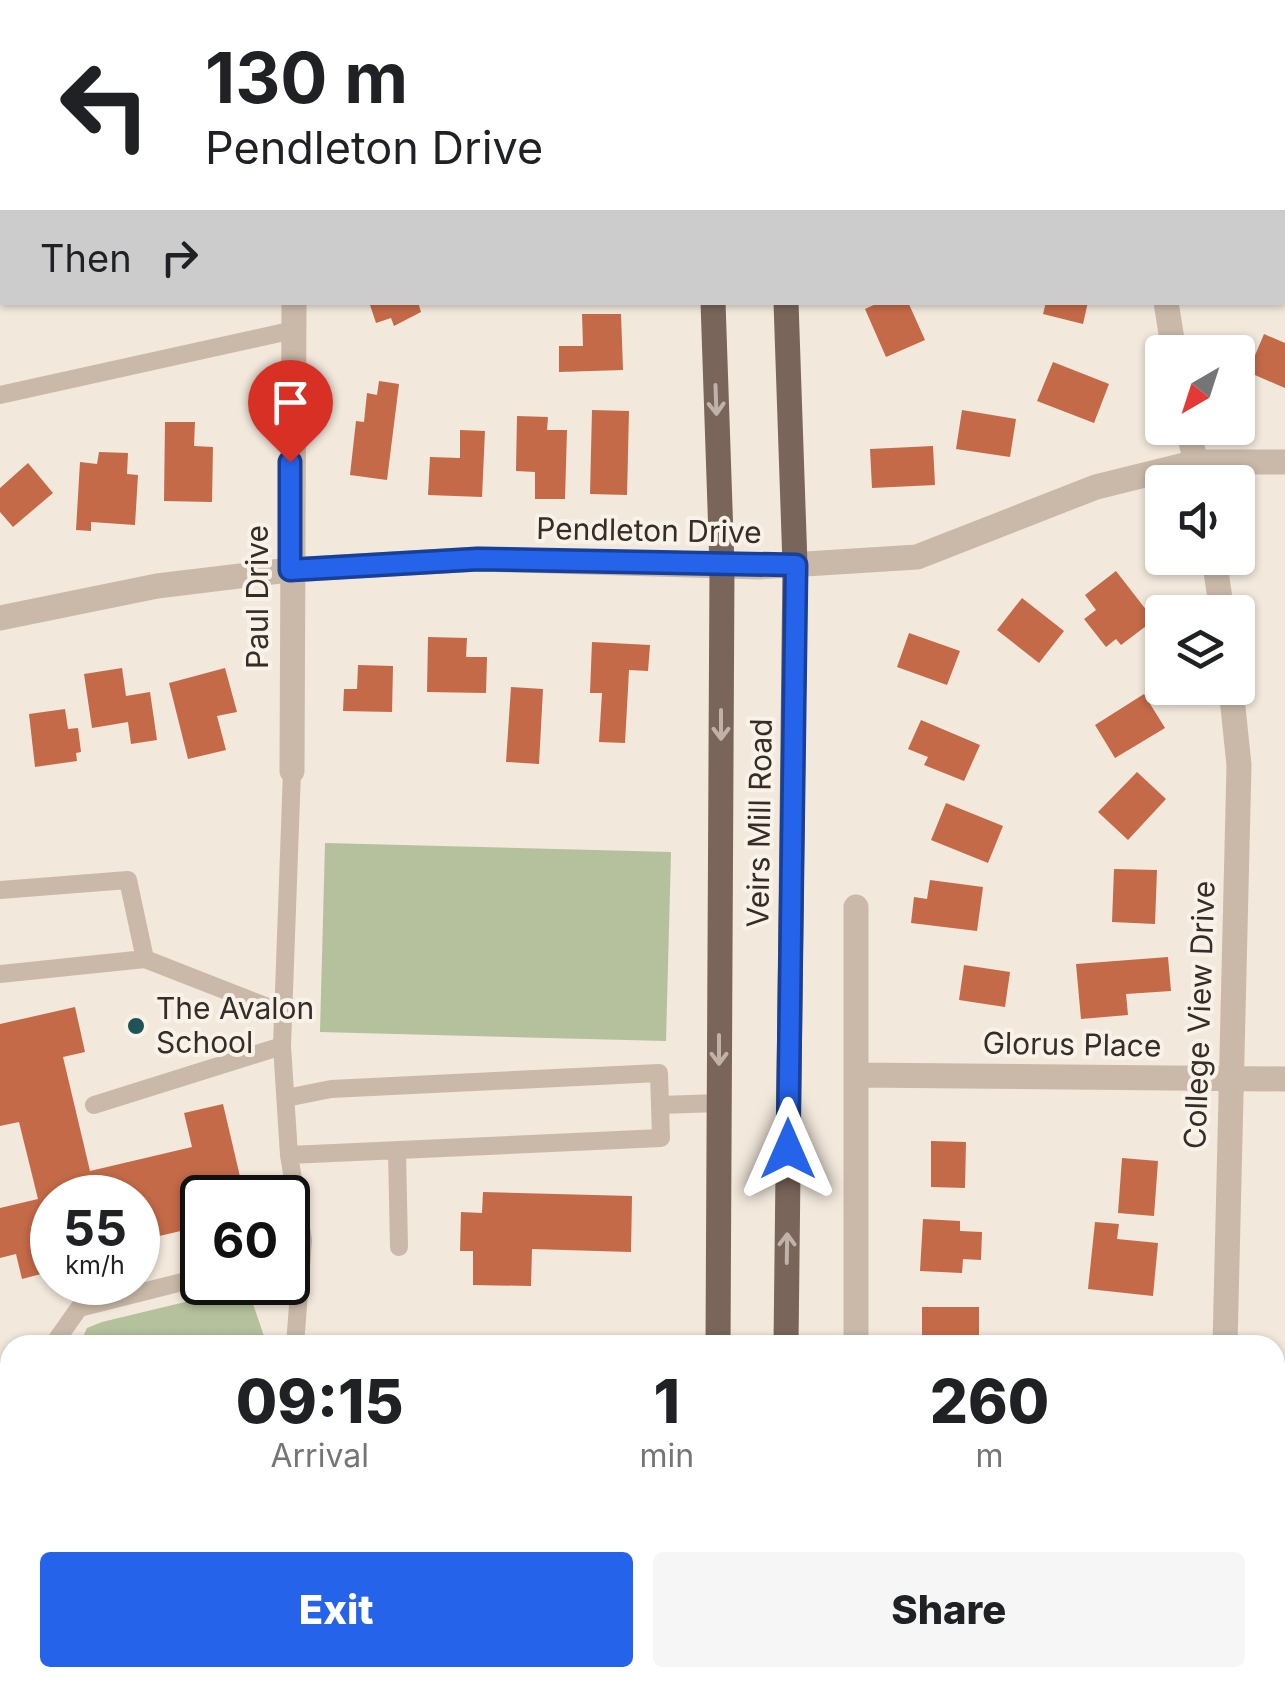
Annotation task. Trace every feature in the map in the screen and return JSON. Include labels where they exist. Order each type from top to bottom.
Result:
[{"type":"main road","name":"Veirs Mill Road","points":[[714,305],[722,566],[718,1335]]},
{"type":"main road","name":"Veirs Mill Road","points":[[786,305],[796,565],[786,1335]]},
{"type":"street","name":"Paul Drive","points":[[292,771],[294,305]]},
{"type":"street","points":[[1166,305],[1171,335]]},
{"type":"street","name":"Pendleton Drive","points":[[1255,465],[1285,462]]},
{"type":"street","name":"Pendleton Drive","points":[[0,618],[158,586],[290,570],[478,559],[722,566],[916,558],[1096,486],[1145,479]]},
{"type":"street","name":"College View Drive","points":[[1225,1335],[1240,765],[1232,705]]},
{"type":"street","points":[[856,907],[856,1335]]},
{"type":"street","name":"Glorus Place","points":[[858,1075],[1285,1079]]},
{"type":"lane","points":[[0,394],[294,330]]},
{"type":"lane","points":[[292,771],[282,1046],[292,1175]]},
{"type":"lane","points":[[0,890],[128,880],[145,959]]},
{"type":"lane","points":[[0,974],[145,959],[283,1013]]},
{"type":"lane","points":[[94,1105],[282,1046]]},
{"type":"lane","points":[[286,1098],[331,1089],[659,1074],[661,1138],[289,1155]]},
{"type":"lane","points":[[660,1105],[719,1102]]},
{"type":"lane","points":[[397,1150],[399,1247]]},
{"type":"lane","points":[[61,1335],[79,1308],[180,1283]]},
{"type":"lane","points":[[294,1305],[295,1335]]},
{"type":"green space","points":[[325,843],[671,852],[666,1041],[320,1032]]},
{"type":"green space","points":[[180,1303],[253,1305],[264,1335],[84,1335],[87,1328]]},
{"type":"building","points":[[370,305],[419,305],[421,312],[394,326],[391,318],[376,323]]},
{"type":"building","points":[[874,305],[909,305],[925,340],[886,357],[865,309]]},
{"type":"building","points":[[1045,305],[1087,305],[1083,324],[1043,314]]},
{"type":"building","points":[[582,314],[621,314],[623,370],[559,372],[559,346],[583,346]]},
{"type":"building","points":[[1264,334],[1285,343],[1285,388],[1255,375],[1255,355]]},
{"type":"building","points":[[1053,362],[1109,384],[1094,423],[1037,401]]},
{"type":"building","points":[[379,381],[399,384],[387,480],[350,475],[356,421],[364,422],[367,393],[377,395]]},
{"type":"building","points":[[592,410],[629,411],[627,495],[590,494]]},
{"type":"building","points":[[962,410],[1016,419],[1010,457],[956,449]]},
{"type":"building","points":[[517,416],[548,417],[547,430],[567,430],[565,499],[535,499],[535,472],[516,471]]},
{"type":"building","points":[[165,422],[195,422],[194,446],[213,447],[212,502],[164,501]]},
{"type":"building","points":[[460,430],[485,431],[482,497],[428,495],[430,457],[460,458]]},
{"type":"building","points":[[933,446],[935,485],[872,488],[870,449]]},
{"type":"building","points":[[99,452],[128,453],[127,474],[138,475],[135,525],[91,522],[91,531],[76,530],[80,462],[97,464]]},
{"type":"building","points":[[28,463],[53,493],[13,527],[0,512],[0,488]]},
{"type":"building","points":[[1116,571],[1145,608],[1145,627],[1121,645],[1116,639],[1106,647],[1084,619],[1096,610],[1085,595]]},
{"type":"building","points":[[1022,598],[1064,631],[1039,663],[997,630]]},
{"type":"building","points":[[909,633],[960,651],[947,685],[897,667]]},
{"type":"building","points":[[428,637],[467,638],[466,657],[487,657],[486,693],[427,692]]},
{"type":"building","points":[[592,642],[650,645],[648,671],[629,670],[625,743],[599,742],[602,693],[590,693]]},
{"type":"building","points":[[358,665],[393,666],[392,712],[343,711],[344,689],[357,689]]},
{"type":"building","points":[[122,668],[126,696],[150,692],[157,740],[131,744],[128,722],[92,728],[84,674]]},
{"type":"building","points":[[225,668],[237,712],[217,716],[226,750],[188,759],[169,683]]},
{"type":"building","points":[[511,687],[543,689],[539,764],[506,762]]},
{"type":"building","points":[[1144,694],[1145,705],[1151,705],[1165,728],[1115,758],[1095,725]]},
{"type":"building","points":[[65,709],[68,729],[78,728],[81,752],[76,753],[77,761],[35,767],[29,714]]},
{"type":"building","points":[[921,720],[980,745],[964,781],[924,765],[928,757],[908,749]]},
{"type":"building","points":[[1137,772],[1166,799],[1128,840],[1098,812]]},
{"type":"building","points":[[946,803],[1003,826],[988,863],[931,840]]},
{"type":"building","points":[[1114,869],[1157,870],[1155,924],[1112,922]]},
{"type":"building","points":[[930,880],[983,887],[977,931],[911,923],[914,897],[927,899]]},
{"type":"building","points":[[1168,957],[1171,991],[1126,994],[1128,1015],[1081,1019],[1076,964]]},
{"type":"building","points":[[964,965],[1010,972],[1005,1007],[959,1000]]},
{"type":"building","points":[[75,1007],[85,1052],[63,1057],[90,1171],[192,1147],[184,1113],[223,1104],[240,1175],[180,1175],[180,1231],[160,1236],[160,1175],[32,1175],[19,1122],[0,1126],[0,1024]]},
{"type":"building","points":[[931,1141],[966,1142],[965,1188],[931,1187]]},
{"type":"building","points":[[1122,1158],[1158,1161],[1154,1216],[1118,1213]]},
{"type":"building","points":[[483,1192],[632,1196],[631,1252],[532,1249],[531,1286],[473,1285],[473,1251],[460,1251],[461,1212],[482,1213]]},
{"type":"building","points":[[30,1201],[30,1277],[22,1279],[16,1254],[0,1258],[0,1208]]},
{"type":"building","points":[[923,1219],[960,1221],[960,1231],[982,1232],[981,1260],[963,1259],[962,1273],[920,1271]]},
{"type":"building","points":[[1095,1222],[1119,1224],[1117,1239],[1158,1243],[1153,1296],[1088,1289]]},
{"type":"building","points":[[922,1307],[979,1307],[979,1335],[922,1335]]},
{"type":"place","name":"The Avalon School","points":[[136,1026]]},
{"type":"route","points":[[290,462],[290,570],[478,559],[796,565],[788,1149]]}]
